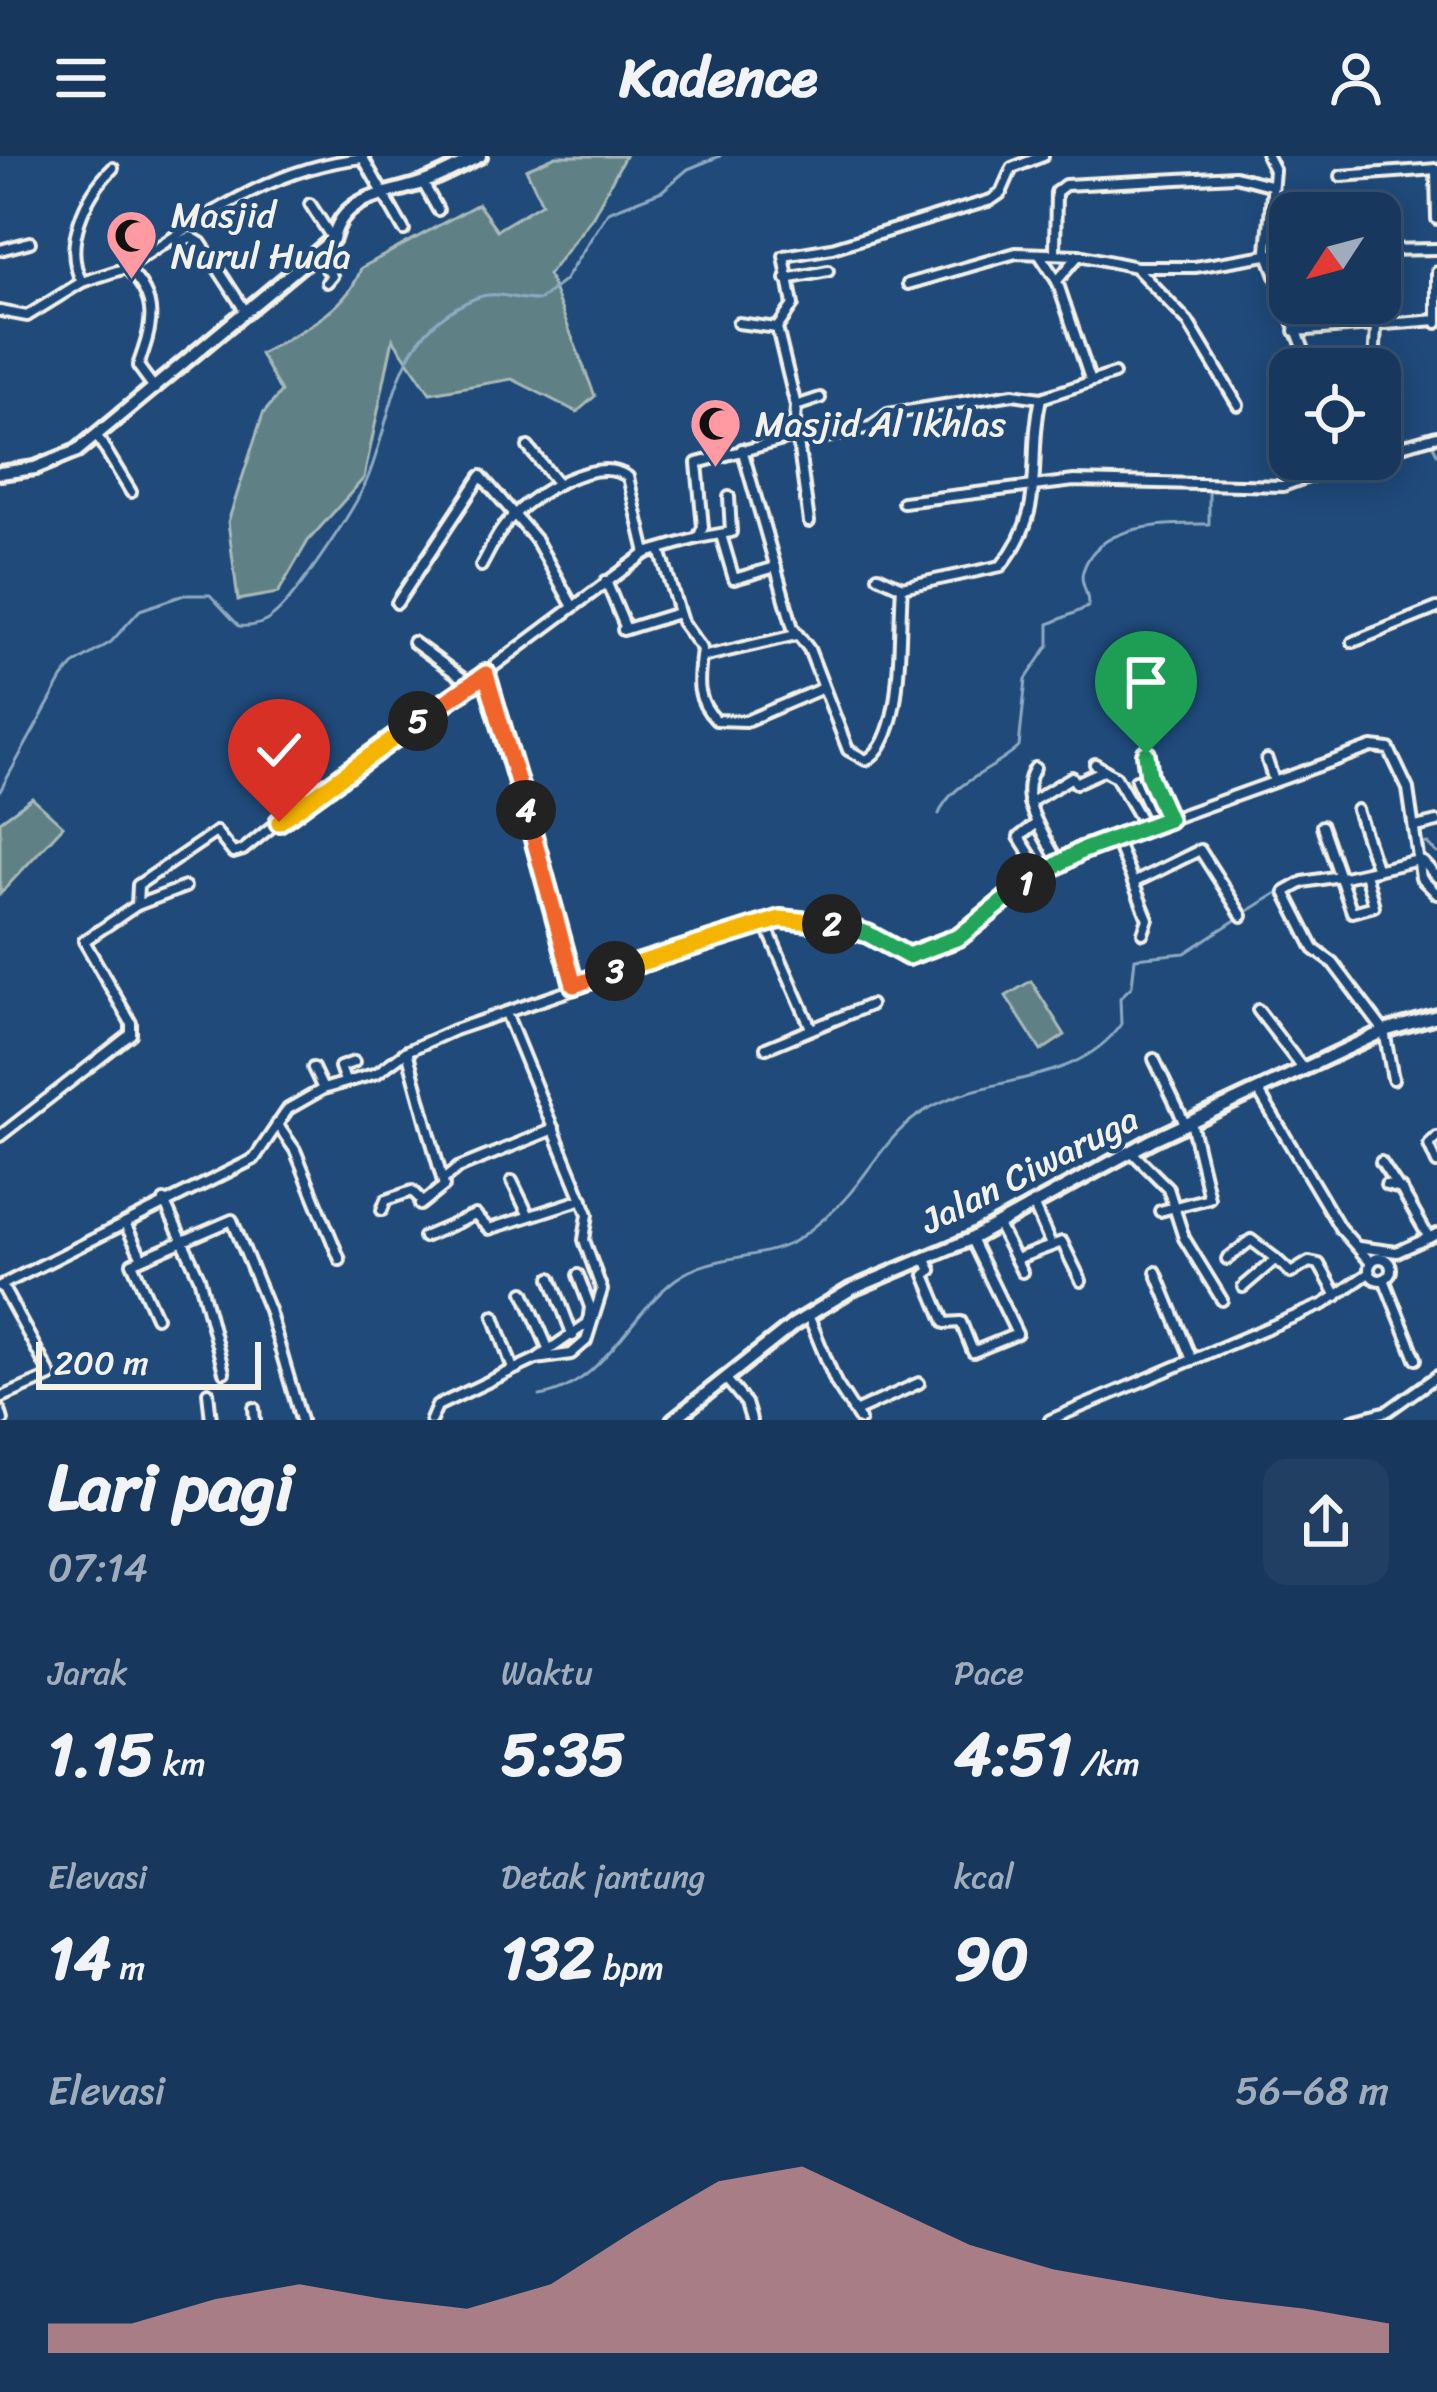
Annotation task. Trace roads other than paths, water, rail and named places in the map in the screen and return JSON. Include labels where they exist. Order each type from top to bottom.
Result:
[{"type":"street","points":[[0,473],[62,460],[97,436],[316,254],[333,239],[338,220],[380,191],[423,183],[480,156]]},
{"type":"street","points":[[809,522],[796,440],[796,406],[776,328],[793,304],[786,255],[832,248],[991,200],[1001,193],[1012,168],[1043,156]]},
{"type":"street","points":[[1267,156],[1274,170],[1267,251],[1302,348]]},
{"type":"street","points":[[0,310],[27,316],[82,282],[126,268],[170,243],[244,192],[301,169],[362,157],[404,230]]},
{"type":"street","points":[[82,282],[72,262],[76,237],[89,200],[113,168]]},
{"type":"street","points":[[1341,176],[1437,169],[1437,218]]},
{"type":"street","points":[[1055,251],[1056,192],[1065,184],[1234,176],[1270,185]]},
{"type":"street","points":[[423,183],[438,210]]},
{"type":"street","points":[[310,204],[333,239]]},
{"type":"street","points":[[170,243],[194,238],[245,312]]},
{"type":"street","points":[[0,250],[30,242]]},
{"type":"street","points":[[1401,250],[1437,249]]},
{"type":"street","points":[[908,284],[988,259],[1055,251],[1136,267],[1206,266],[1267,251]]},
{"type":"street","points":[[1038,253],[1058,281],[1090,380]]},
{"type":"street","points":[[316,254],[332,277],[327,282]]},
{"type":"street","points":[[1058,281],[1079,255]]},
{"type":"street","points":[[1136,267],[1188,322],[1238,405]]},
{"type":"street","points":[[126,268],[151,302],[152,323],[137,366],[155,389]]},
{"type":"street","points":[[786,279],[828,271]]},
{"type":"street","points":[[1295,331],[1437,321],[1437,272]]},
{"type":"street","points":[[737,323],[776,328]]},
{"type":"street","points":[[1375,348],[1376,326]]},
{"type":"street","points":[[698,538],[703,526],[694,465],[742,449],[870,427],[888,414],[1013,394],[1041,398],[1114,374]]},
{"type":"street","points":[[796,406],[820,398]]},
{"type":"street","points":[[878,576],[902,587],[1001,566],[1027,526],[1037,486],[1041,398]]},
{"type":"street","points":[[97,436],[131,492]]},
{"type":"street","points":[[1401,446],[1437,436]]},
{"type":"street","points":[[528,447],[558,484]]},
{"type":"street","points":[[742,449],[796,635],[809,649],[854,757],[866,760],[878,753],[893,728],[902,587]]},
{"type":"street","points":[[481,566],[513,515],[558,484],[581,475],[626,473],[646,553]]},
{"type":"street","points":[[397,603],[477,479],[486,478],[536,540],[572,605]]},
{"type":"street","points":[[903,502],[1113,480],[1283,486],[1300,480]]},
{"type":"street","points":[[137,904],[135,888],[202,840],[216,832],[236,854],[646,553],[721,535],[733,526],[729,497]]},
{"type":"street","points":[[721,535],[734,579],[776,567]]},
{"type":"street","points":[[660,550],[678,614],[702,657],[696,682],[704,707],[716,720],[746,721],[821,693],[824,686]]},
{"type":"street","points":[[606,581],[625,630],[678,614]]},
{"type":"street","points":[[1354,642],[1437,608]]},
{"type":"street","points":[[702,657],[796,635]]},
{"type":"street","points":[[412,642],[470,683]]},
{"type":"street","points":[[486,674],[574,985]]},
{"type":"street","points":[[0,1398],[51,1376],[1,1286],[262,1154],[288,1109],[323,1089],[377,1073],[407,1051],[574,985],[790,918],[849,928],[908,956],[959,937],[1058,862],[1145,826],[1383,746],[1408,789],[1424,884],[1437,894]]},
{"type":"street","points":[[1146,753],[1148,774],[1168,819]]},
{"type":"street","points":[[1268,760],[1274,781]]},
{"type":"street","points":[[1035,768],[1028,779],[1029,803],[1058,862]]},
{"type":"street","points":[[1029,803],[1072,777],[1076,783],[1098,768],[1109,769],[1145,826]]},
{"type":"street","points":[[1136,780],[1156,823]]},
{"type":"street","points":[[1357,811],[1377,870]]},
{"type":"street","points":[[1416,827],[1437,822]]},
{"type":"street","points":[[1037,823],[1019,837],[1042,872]]},
{"type":"street","points":[[1322,826],[1347,907],[1355,913],[1374,906],[1365,873]]},
{"type":"street","points":[[1114,838],[1148,919],[1143,933]]},
{"type":"street","points":[[1133,883],[1200,850],[1242,916]]},
{"type":"street","points":[[1393,1079],[1384,1030],[1333,963],[1314,950],[1285,892],[1418,855]]},
{"type":"street","points":[[1418,855],[1437,877]]},
{"type":"street","points":[[0,1136],[131,1034],[131,1023],[84,941],[137,904],[185,887]]},
{"type":"street","points":[[765,923],[811,1028]]},
{"type":"street","points":[[766,1048],[870,1005]]},
{"type":"street","points":[[1258,1010],[1304,1070]]},
{"type":"street","points":[[430,1420],[437,1406],[478,1391],[513,1369],[536,1359],[571,1354],[592,1330],[602,1290],[584,1240],[590,1222],[583,1198],[506,1012]]},
{"type":"street","name":"Jalan Ciwaruga","points":[[673,1420],[808,1315],[971,1239],[1188,1123],[1384,1030],[1437,1016]]},
{"type":"street","points":[[382,1210],[386,1200],[404,1192],[412,1191],[420,1203],[443,1188],[407,1051]]},
{"type":"street","points":[[1154,1059],[1188,1123],[1209,1198],[1160,1210]]},
{"type":"street","points":[[345,1082],[340,1067],[354,1062]]},
{"type":"street","points":[[313,1068],[323,1089]]},
{"type":"street","points":[[1259,1092],[1326,1207],[1370,1268],[1384,1279],[1416,1359]]},
{"type":"street","points":[[278,1124],[296,1150],[340,1260]]},
{"type":"street","points":[[443,1180],[458,1168],[554,1129]]},
{"type":"street","points":[[1437,1137],[1429,1145],[1437,1163]]},
{"type":"street","points":[[1132,1153],[1168,1188],[1184,1238],[1222,1300]]},
{"type":"street","points":[[1359,1247],[1397,1252],[1433,1236],[1381,1162]]},
{"type":"street","points":[[512,1181],[528,1214]]},
{"type":"street","points":[[1386,1185],[1398,1187]]},
{"type":"street","points":[[424,1237],[475,1216],[485,1230],[583,1198]]},
{"type":"street","points":[[164,1201],[214,1324],[224,1372]]},
{"type":"street","points":[[1033,1204],[1051,1245]]},
{"type":"street","points":[[156,1317],[132,1265],[233,1221],[281,1344],[301,1420]]},
{"type":"street","points":[[125,1224],[142,1258]]},
{"type":"street","points":[[998,1225],[1022,1272]]},
{"type":"street","points":[[925,1257],[931,1270],[925,1276],[944,1323],[961,1322],[973,1352],[992,1345],[1017,1334],[971,1239]]},
{"type":"street","points":[[1227,1259],[1250,1240],[1291,1273],[1309,1262],[1319,1264],[1337,1296]]},
{"type":"street","points":[[1016,1259],[1051,1245],[1065,1245],[1081,1281]]},
{"type":"street","points":[[1049,1420],[1337,1296],[1380,1258],[1389,1264],[1384,1279]]},
{"type":"street","points":[[1243,1287],[1276,1259]]},
{"type":"street","points":[[1156,1273],[1192,1360]]},
{"type":"street","points":[[536,1359],[585,1328],[591,1315],[578,1275]]},
{"type":"street","points":[[551,1278],[573,1336]]},
{"type":"street","points":[[524,1292],[548,1348]]},
{"type":"street","points":[[808,1315],[836,1383],[857,1416],[919,1383]]},
{"type":"street","points":[[494,1316],[513,1369]]},
{"type":"street","points":[[1353,1420],[1388,1411],[1437,1376]]},
{"type":"street","points":[[727,1379],[742,1395],[751,1420]]},
{"type":"street","points":[[208,1392],[211,1420]]},
{"type":"street","points":[[254,1408],[255,1420]]},
{"type":"street","points":[[0,1410],[3,1420]]},
{"type":"waterway","points":[[0,791],[62,679],[73,665],[111,642],[140,610],[184,595],[210,595],[244,626],[266,621],[283,606],[361,493],[400,376],[427,331],[476,298],[500,295],[539,300],[564,281],[608,212],[662,191],[688,169],[720,156]]},
{"type":"waterway","points":[[1431,439],[1437,454]]},
{"type":"waterway","points":[[939,814],[953,793],[1019,747],[1026,679],[1049,645],[1049,624],[1088,607],[1082,576],[1091,555],[1103,543],[1137,529],[1209,524],[1209,486]]},
{"type":"waterway","points":[[1420,845],[1427,843],[1437,853]]},
{"type":"waterway","points":[[1396,861],[1414,853]]},
{"type":"waterway","points":[[1245,913],[1282,890]]},
{"type":"waterway","points":[[540,1396],[582,1378],[659,1294],[689,1271],[775,1249],[804,1235],[839,1205],[892,1139],[917,1116],[968,1092],[1052,1071],[1101,1045],[1121,1024],[1120,998],[1132,986],[1135,958],[1185,953],[1237,919]]},
{"type":"place","name":"Masjid Nurul Huda","points":[[132,281]]},
{"type":"place","name":"Masjid Al Ikhlas","points":[[716,469]]}]
